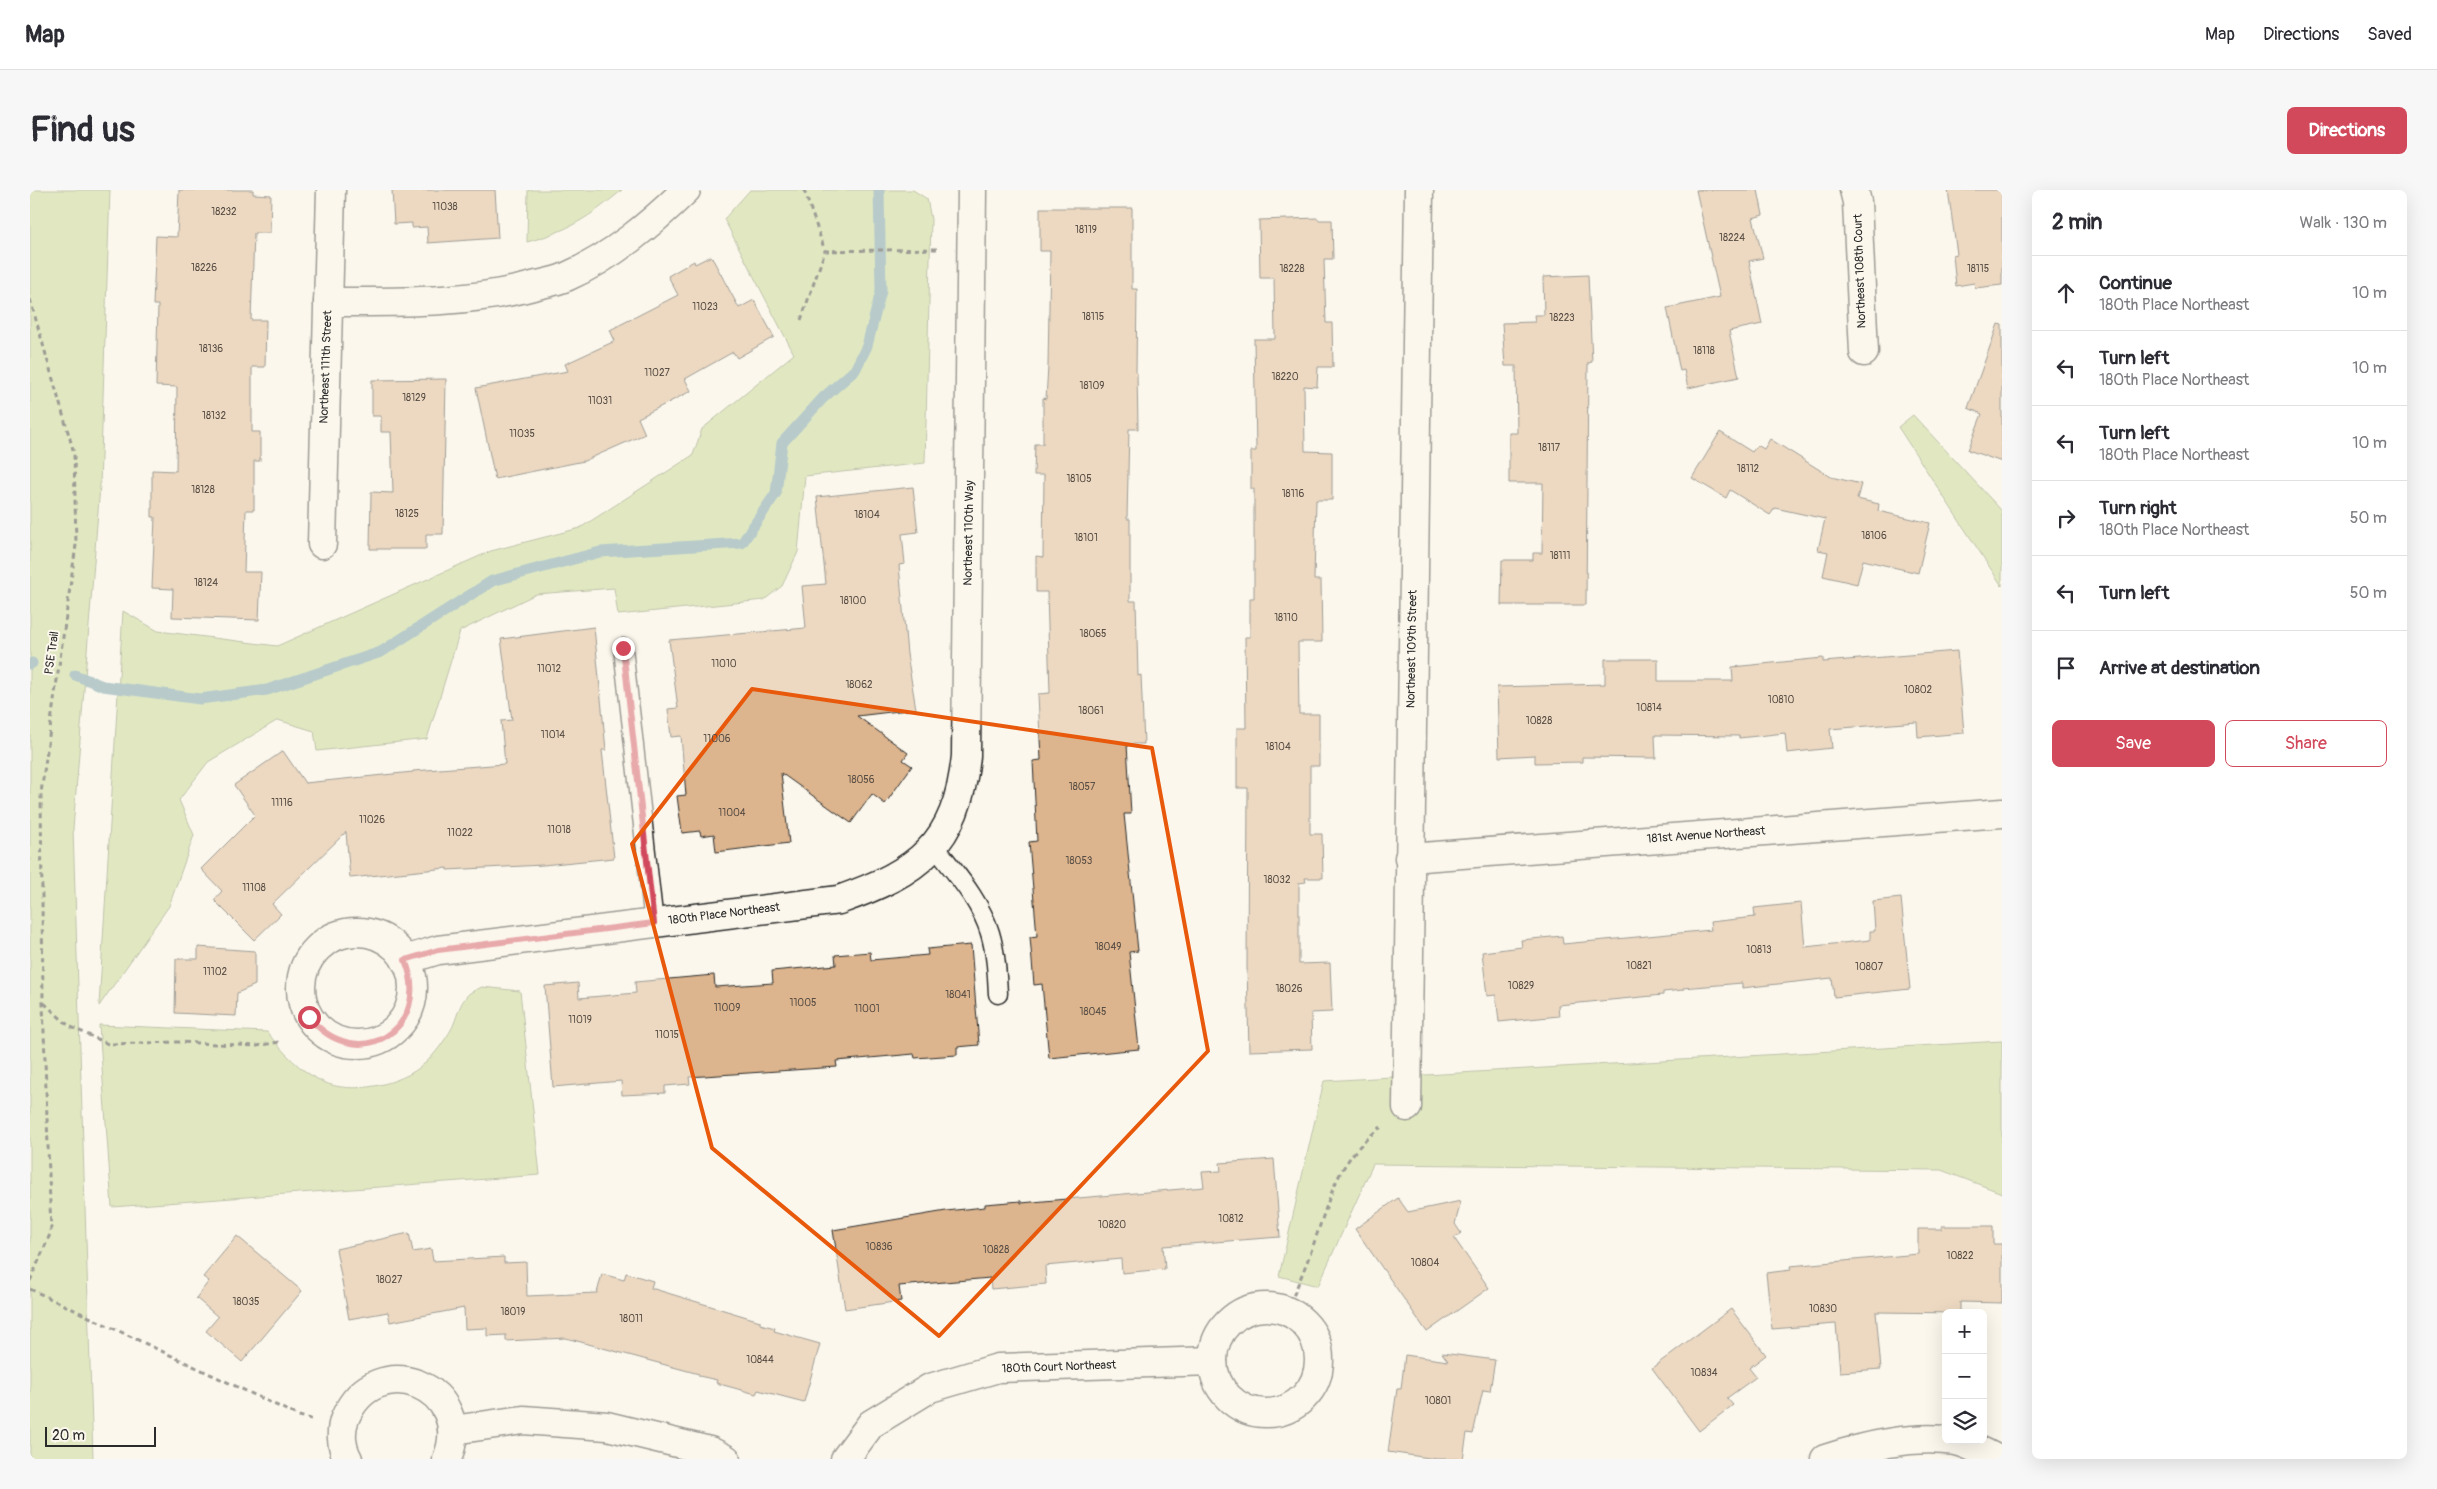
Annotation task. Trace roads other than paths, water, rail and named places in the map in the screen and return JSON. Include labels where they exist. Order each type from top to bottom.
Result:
[{"type":"street","name":"Northeast 111th Street","points":[[322,544],[331,190]]},
{"type":"street","points":[[328,302],[428,302],[511,293],[566,277],[614,250],[658,217],[686,190]]},
{"type":"street","name":"Northeast 110th Way","points":[[926,854],[953,816],[963,787],[966,756],[972,190]]},
{"type":"street","name":"Northeast 109th Street","points":[[1407,1107],[1419,190]]},
{"type":"street","name":"Northeast 108th Court","points":[[1854,190],[1857,202],[1864,352]]},
{"type":"street","name":"181st Avenue Northeast","points":[[1409,858],[2002,813]]},
{"type":"street","name":"180th Place Northeast","points":[[405,960],[438,950],[839,900],[880,885],[926,854]]},
{"type":"street","points":[[362,932],[370,934],[394,946],[405,960],[412,976],[408,1010],[399,1025],[386,1036],[370,1043],[352,1044],[343,1042],[335,1040],[320,1031],[309,1017],[303,1001],[301,983],[305,966],[314,951],[328,940],[344,934],[362,932]]},
{"type":"street","points":[[1265,1307],[1286,1312],[1296,1317],[1308,1328],[1316,1343],[1319,1360],[1316,1376],[1309,1391],[1298,1403],[1283,1411],[1266,1414],[1250,1411],[1235,1404],[1223,1392],[1215,1377],[1213,1361],[1215,1344],[1218,1337],[1234,1318],[1248,1310],[1265,1307]]},
{"type":"street","name":"180th Court Northeast","points":[[845,1459],[871,1424],[930,1388],[998,1368],[1213,1361]]},
{"type":"street","points":[[348,1459],[342,1440],[343,1428],[350,1406],[362,1393],[376,1384],[393,1380],[410,1381],[426,1387],[439,1399],[449,1413],[453,1430],[452,1448],[447,1459]]},
{"type":"street","points":[[453,1430],[522,1420],[607,1426],[710,1451],[726,1459]]},
{"type":"street","points":[[1825,1459],[1861,1448],[1900,1441],[1956,1441],[1997,1459]]},
{"type":"lane","points":[[623,648],[654,923]]},
{"type":"lane","points":[[926,854],[970,893],[984,916],[995,952],[998,994]]},
{"type":"waterway","points":[[75,675],[103,686],[200,699],[267,690],[381,652],[492,581],[600,552],[742,543],[776,493],[782,443],[823,398],[855,370],[867,346],[881,291],[879,190]]}]
